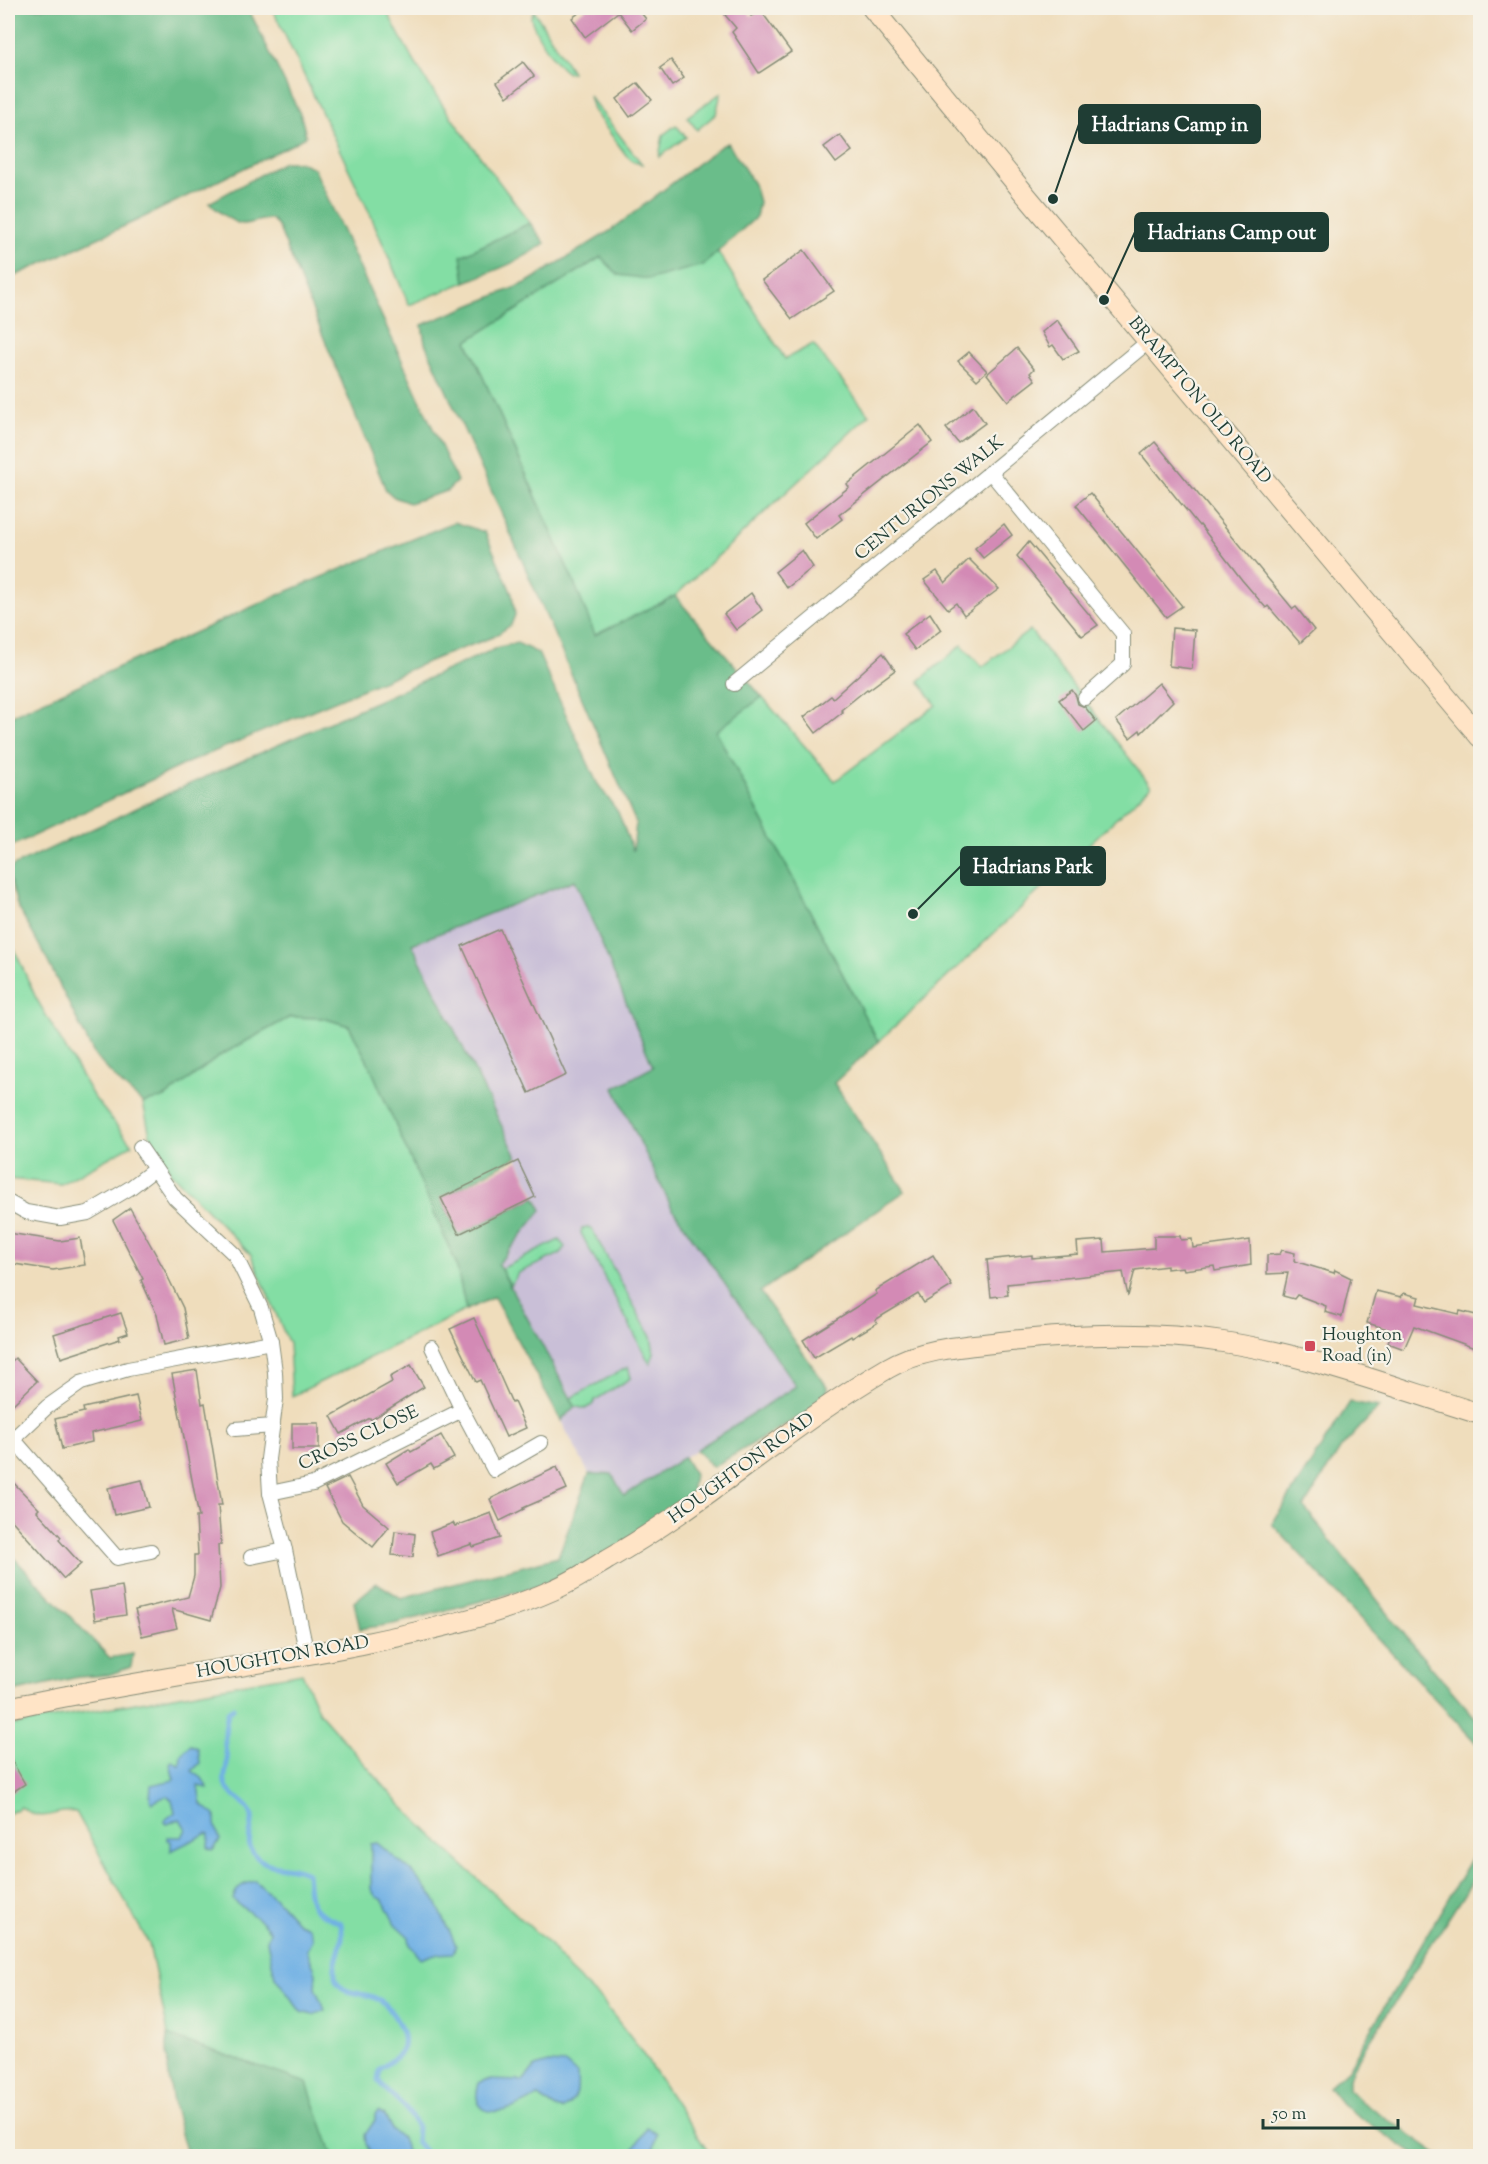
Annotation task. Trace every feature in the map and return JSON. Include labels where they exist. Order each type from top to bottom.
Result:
[{"type":"street","name":"BRAMPTON OLD ROAD","points":[[872,8],[1480,737]]},
{"type":"street","name":"CENTURIONS WALK","points":[[734,684],[1149,341]]},
{"type":"street","points":[[991,473],[1123,634],[1123,664],[1085,698]]},
{"type":"street","points":[[140,1147],[175,1198],[235,1256],[261,1308],[271,1342],[276,1399],[268,1458],[270,1493],[285,1550],[307,1655]]},
{"type":"street","points":[[8,1202],[26,1212],[60,1218],[88,1213],[130,1188],[155,1169]]},
{"type":"street","name":"HOUGHTON ROAD","points":[[8,1708],[307,1655],[447,1626],[502,1611],[557,1589],[648,1536],[829,1407],[891,1366],[955,1347],[1032,1339],[1128,1334],[1164,1335],[1226,1342],[1301,1359],[1480,1414]]},
{"type":"street","points":[[151,1551],[117,1558],[10,1436],[81,1383],[128,1369],[271,1342]]},
{"type":"street","points":[[432,1347],[494,1470],[542,1443]]},
{"type":"street","name":"CROSS CLOSE","points":[[270,1493],[313,1484],[462,1410]]},
{"type":"street","points":[[235,1429],[273,1426]]},
{"type":"street","points":[[251,1557],[285,1550]]},
{"type":"shaded area","points":[[575,880],[653,1067],[614,1088],[672,1208],[796,1386],[624,1496],[612,1475],[589,1474],[561,1421],[575,1406],[498,1263],[542,1209],[412,944]]},
{"type":"green space","points":[[8,8],[248,8],[301,116],[306,136],[140,219],[8,279]]},
{"type":"green space","points":[[272,8],[393,8],[389,15],[420,70],[455,122],[530,223],[462,256],[465,282],[409,305],[371,216]]},
{"type":"green space","points":[[534,11],[572,72],[568,73],[563,69],[546,48],[531,17]]},
{"type":"green space","points":[[721,93],[716,114],[697,130],[687,117]]},
{"type":"green space","points":[[589,96],[642,164],[634,162],[626,155],[593,110]]},
{"type":"green space","points":[[676,125],[686,137],[659,157],[663,135]]},
{"type":"green space","points":[[728,143],[754,184],[759,202],[756,217],[703,265],[650,279],[618,275],[601,257],[467,341],[595,635],[675,596],[762,697],[716,731],[878,1042],[834,1083],[905,1191],[760,1292],[828,1388],[824,1402],[713,1467],[696,1450],[796,1386],[672,1208],[614,1088],[653,1067],[575,880],[412,944],[517,1157],[441,1198],[459,1234],[535,1197],[542,1210],[498,1264],[575,1406],[561,1421],[494,1297],[466,1310],[456,1263],[369,1064],[349,1026],[323,1018],[290,1017],[221,1055],[165,1097],[143,1103],[121,1084],[95,1056],[17,905],[8,872],[13,866],[156,799],[499,647],[517,643],[538,653],[597,783],[618,812],[633,851],[636,823],[425,343],[422,325],[526,283],[610,231]]},
{"type":"green space","points":[[284,162],[300,162],[314,168],[457,481],[447,491],[409,503],[394,497],[386,490],[279,228],[272,219],[246,224],[238,223],[209,203]]},
{"type":"green space","points":[[530,223],[545,243],[516,261],[465,282],[461,256]]},
{"type":"green space","points":[[718,252],[785,359],[813,344],[869,415],[675,596],[595,636],[575,585],[467,341],[601,257],[703,265]]},
{"type":"green space","points":[[454,522],[485,532],[512,594],[515,615],[511,625],[493,637],[439,657],[187,763],[12,846],[8,845],[8,717],[276,596]]},
{"type":"green space","points":[[1030,630],[1151,786],[878,1042],[716,731],[762,697],[835,781],[936,705],[919,681],[962,645],[982,667]]},
{"type":"green space","points":[[8,935],[36,998],[93,1096],[132,1145],[61,1184],[8,1179]]},
{"type":"green space","points":[[290,1017],[323,1018],[349,1026],[369,1064],[456,1263],[466,1310],[292,1396],[289,1344],[251,1255],[171,1173],[150,1135],[143,1103],[165,1097],[221,1055]]},
{"type":"green space","points":[[588,1227],[592,1230],[651,1337],[654,1353],[650,1364],[581,1233],[582,1228]]},
{"type":"green space","points":[[559,1240],[565,1247],[562,1253],[518,1273],[511,1286],[501,1269]]},
{"type":"green space","points":[[628,1367],[631,1378],[595,1400],[594,1404],[585,1409],[575,1406],[571,1398]]},
{"type":"green space","points":[[1350,1402],[1379,1407],[1341,1448],[1304,1507],[1420,1654],[1480,1723],[1480,1747],[1272,1524]]},
{"type":"green space","points":[[684,1457],[694,1474],[691,1493],[613,1554],[539,1586],[393,1624],[360,1629],[354,1602],[377,1583],[401,1598],[558,1557],[589,1474],[612,1474],[624,1496]]},
{"type":"green space","points":[[8,1552],[110,1658],[133,1654],[131,1667],[108,1675],[78,1677],[8,1693]]},
{"type":"green space","points":[[302,1673],[319,1712],[398,1802],[551,1946],[569,1970],[603,2002],[638,2047],[711,2156],[188,2156],[166,2023],[149,1944],[76,1812],[68,1811],[43,1816],[30,1813],[21,1807],[8,1814],[8,1726]]},
{"type":"green space","points":[[1480,1844],[1480,1869],[1353,2067],[1349,2078],[1349,2089],[1361,2101],[1441,2156],[1417,2156],[1342,2105],[1328,2087],[1348,2069]]},
{"type":"green space","points":[[167,2035],[307,2083],[333,2156],[188,2156],[172,2097]]},
{"type":"water","points":[[191,1745],[198,1748],[200,1763],[192,1771],[202,1778],[208,1788],[198,1786],[201,1804],[215,1815],[220,1840],[213,1850],[208,1848],[209,1834],[207,1833],[171,1851],[171,1841],[167,1840],[167,1837],[182,1837],[186,1829],[180,1819],[167,1824],[164,1821],[175,1812],[172,1800],[166,1796],[152,1803],[151,1785],[174,1780],[170,1764],[172,1761],[180,1766],[181,1754]]},
{"type":"water","points":[[377,1843],[411,1871],[434,1898],[456,1945],[453,1953],[435,1954],[421,1959],[410,1945],[409,1937],[395,1924],[383,1900],[376,1897],[371,1889],[371,1844]]},
{"type":"water","points":[[255,1881],[298,1923],[309,1927],[313,1939],[307,1950],[316,1973],[315,1988],[325,2010],[313,2015],[301,2012],[275,1977],[267,1941],[270,1931],[233,1900],[240,1887]]},
{"type":"water","points":[[549,2063],[566,2064],[577,2074],[576,2095],[572,2102],[562,2110],[537,2096],[514,2108],[495,2112],[480,2106],[477,2096],[479,2083],[485,2080],[523,2081],[535,2067]]},
{"type":"water","points":[[378,2111],[385,2115],[392,2130],[402,2139],[409,2156],[372,2156],[366,2144],[365,2135]]},
{"type":"water","points":[[647,2128],[657,2133],[652,2156],[625,2156],[633,2150]]},
{"type":"building","points":[[586,8],[637,8],[646,19],[632,30],[618,12],[585,37],[572,18]]},
{"type":"building","points":[[735,8],[746,8],[751,16],[761,11],[791,52],[759,73],[732,32],[736,28],[725,15]]},
{"type":"building","points":[[671,60],[684,78],[672,86],[660,68]]},
{"type":"building","points":[[523,62],[534,76],[507,97],[497,82]]},
{"type":"building","points":[[638,83],[652,100],[630,117],[617,99]]},
{"type":"building","points":[[840,135],[852,151],[836,163],[824,147]]},
{"type":"building","points":[[804,250],[834,291],[792,319],[762,280]]},
{"type":"building","points":[[1057,320],[1079,351],[1063,359],[1053,345],[1050,347],[1042,332]]},
{"type":"building","points":[[1017,348],[1034,369],[1030,373],[1035,380],[1008,401],[987,374]]},
{"type":"building","points":[[969,352],[987,371],[977,380],[958,361]]},
{"type":"building","points":[[973,406],[985,423],[958,443],[946,428]]},
{"type":"building","points":[[920,425],[932,442],[839,515],[842,519],[816,539],[804,523],[849,487],[847,484]]},
{"type":"building","points":[[1155,442],[1293,609],[1296,607],[1314,630],[1300,643],[1242,580],[1141,454]]},
{"type":"building","points":[[1090,493],[1182,606],[1166,617],[1076,505]]},
{"type":"building","points":[[1004,524],[1012,535],[983,558],[975,548]]},
{"type":"building","points":[[1029,542],[1098,625],[1082,636],[1017,556]]},
{"type":"building","points":[[802,550],[813,567],[787,588],[775,572]]},
{"type":"building","points":[[969,559],[999,589],[964,615],[956,603],[948,609],[924,580],[937,571],[945,583]]},
{"type":"building","points":[[751,593],[762,610],[736,630],[724,614]]},
{"type":"building","points":[[930,613],[941,630],[915,650],[903,634]]},
{"type":"building","points":[[1172,628],[1195,630],[1192,669],[1169,666]]},
{"type":"building","points":[[883,653],[895,670],[867,689],[816,733],[804,717],[831,696],[833,698]]},
{"type":"building","points":[[1159,683],[1173,701],[1141,733],[1140,730],[1130,738],[1116,720]]},
{"type":"building","points":[[1072,690],[1078,704],[1085,707],[1096,721],[1084,731],[1059,700]]},
{"type":"building","points":[[500,929],[566,1075],[529,1093],[462,946]]},
{"type":"building","points":[[518,1161],[535,1197],[459,1234],[441,1198]]},
{"type":"building","points":[[130,1208],[183,1308],[189,1339],[164,1345],[157,1315],[141,1280],[143,1279],[113,1220]]},
{"type":"building","points":[[8,1233],[60,1241],[80,1238],[85,1265],[53,1270],[8,1263]]},
{"type":"building","points":[[1154,1236],[1180,1236],[1181,1240],[1192,1239],[1193,1248],[1250,1240],[1251,1265],[1215,1271],[1214,1266],[1184,1270],[1183,1267],[1167,1269],[1167,1266],[1135,1270],[1128,1296],[1123,1272],[1007,1284],[1008,1295],[991,1297],[987,1260],[1032,1255],[1032,1258],[1078,1254],[1077,1242],[1104,1240],[1105,1252],[1154,1248]]},
{"type":"building","points":[[1282,1250],[1295,1253],[1294,1261],[1334,1273],[1335,1270],[1351,1278],[1342,1317],[1325,1312],[1326,1306],[1297,1295],[1294,1299],[1283,1296],[1288,1273],[1267,1274],[1267,1255],[1280,1254]]},
{"type":"building","points":[[933,1255],[952,1286],[924,1303],[918,1294],[875,1320],[877,1323],[814,1358],[803,1340],[877,1294],[875,1291]]},
{"type":"building","points":[[1376,1291],[1401,1297],[1404,1293],[1419,1297],[1417,1304],[1459,1314],[1460,1311],[1480,1316],[1480,1350],[1414,1326],[1404,1349],[1388,1343],[1391,1330],[1367,1323]]},
{"type":"building","points":[[121,1313],[128,1333],[119,1336],[120,1339],[61,1358],[54,1334]]},
{"type":"building","points":[[474,1318],[512,1403],[514,1402],[526,1428],[506,1437],[480,1380],[476,1382],[450,1329]]},
{"type":"building","points":[[15,1358],[37,1381],[8,1409],[8,1365]]},
{"type":"building","points":[[411,1365],[424,1387],[371,1420],[370,1418],[341,1434],[331,1416],[392,1382],[390,1377]]},
{"type":"building","points":[[197,1370],[202,1404],[205,1403],[222,1505],[218,1505],[221,1545],[218,1545],[220,1588],[211,1620],[172,1609],[177,1628],[142,1636],[135,1610],[188,1597],[194,1576],[194,1555],[198,1555],[196,1517],[199,1517],[172,1374]]},
{"type":"building","points":[[136,1396],[142,1421],[91,1433],[92,1442],[62,1449],[55,1419],[84,1412],[83,1408]]},
{"type":"building","points":[[292,1423],[319,1423],[319,1449],[292,1449]]},
{"type":"building","points":[[441,1435],[454,1458],[434,1469],[431,1464],[398,1483],[386,1463],[409,1449],[411,1452]]},
{"type":"building","points":[[557,1467],[567,1489],[523,1508],[500,1521],[490,1499]]},
{"type":"building","points":[[8,1477],[39,1509],[37,1511],[61,1537],[59,1540],[81,1564],[64,1579],[8,1516]]},
{"type":"building","points":[[348,1477],[363,1505],[389,1527],[373,1547],[342,1521],[325,1488]]},
{"type":"building","points":[[142,1480],[149,1507],[114,1515],[108,1488]]},
{"type":"building","points":[[491,1513],[500,1538],[473,1547],[472,1544],[438,1556],[430,1532]]},
{"type":"building","points":[[395,1531],[415,1534],[413,1557],[392,1555]]},
{"type":"building","points":[[122,1586],[126,1615],[95,1620],[90,1591]]},
{"type":"building","points":[[8,1754],[25,1784],[8,1795]]},
{"type":"waterway","points":[[233,1708],[228,1712],[225,1729],[227,1762],[225,1781],[231,1792],[251,1812],[249,1843],[251,1848],[254,1854],[264,1862],[307,1873],[310,1900],[313,1906],[322,1914],[341,1923],[342,1935],[335,1966],[335,1977],[341,1987],[346,1990],[379,2000],[398,2023],[403,2038],[401,2051],[380,2069],[378,2080],[405,2107],[417,2127],[416,2141],[428,2156]]},
{"type":"place","name":"Hadrians Camp in","points":[[1053,199]]},
{"type":"place","name":"Hadrians Camp out","points":[[1104,300]]},
{"type":"place","name":"Hadrians Park","points":[[913,914]]},
{"type":"place","name":"Houghton Road (in)","points":[[1310,1346]]}]
